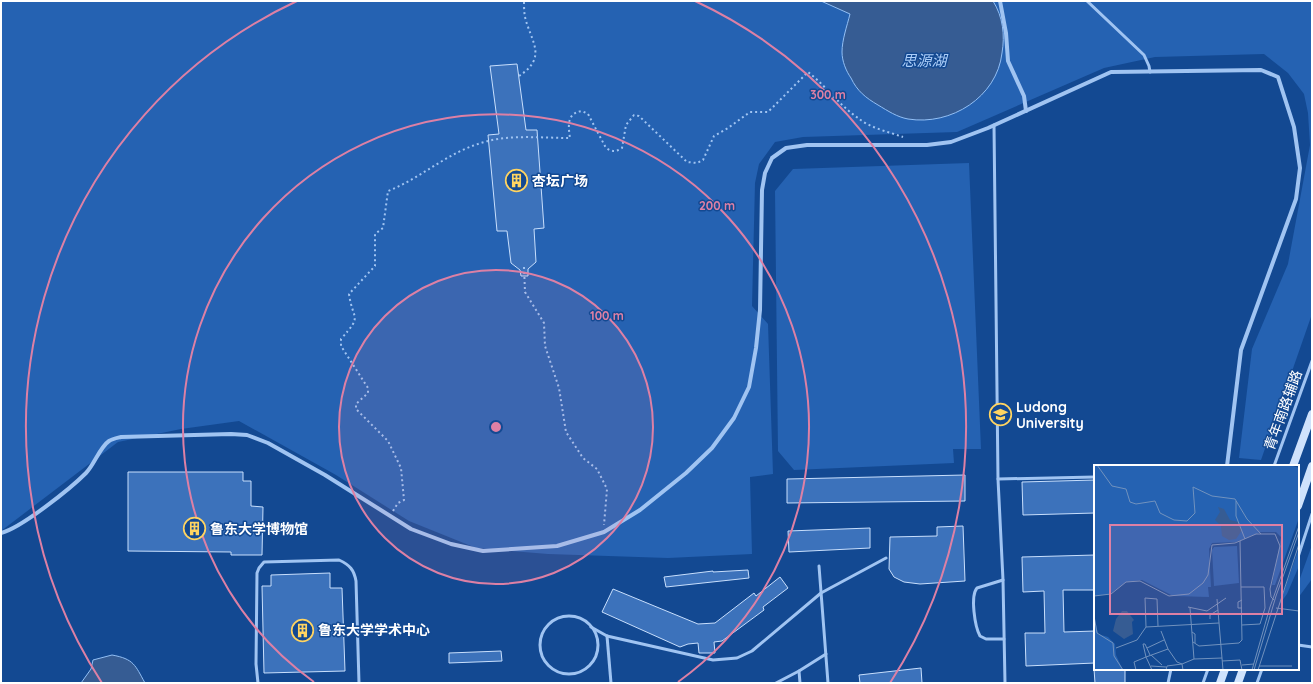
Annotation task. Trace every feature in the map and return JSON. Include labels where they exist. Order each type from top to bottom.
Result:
[{"type":"main road","points":[[1293,465],[1312,414]]},
{"type":"main road","points":[[1299,503],[1312,466]]},
{"type":"main road","points":[[1220,683],[1225,670]]},
{"type":"main road","points":[[1238,683],[1243,670]]},
{"type":"street","points":[[1000,1],[1006,33],[1008,61],[1024,96],[1026,110]]},
{"type":"street","points":[[1,533],[8,531],[24,521],[87,472],[109,441],[121,437],[231,434],[247,435],[268,442],[411,529],[451,544],[483,551],[557,546],[604,532],[640,510],[686,473],[712,448],[734,418],[749,387],[756,348],[760,310],[762,190],[765,173],[772,158],[786,148],[807,145],[927,145],[951,142],[994,125],[1112,72],[1261,70],[1278,77],[1294,127],[1300,168],[1296,199],[1241,350],[1227,465]]},
{"type":"lane","points":[[1087,1],[1144,55],[1150,72]]},
{"type":"lane","points":[[994,125],[998,479],[1004,580],[1005,683]]},
{"type":"lane","name":"青年南路辅路","points":[[1274,465],[1312,361]]},
{"type":"lane","points":[[998,479],[1094,477]]},
{"type":"lane","points":[[1299,554],[1312,514]]},
{"type":"lane","points":[[592,627],[597,640],[597,653],[594,660],[584,669],[571,674],[564,673],[557,671],[546,663],[540,644],[544,630],[554,621],[567,616],[586,622],[607,636],[713,660],[737,658],[752,651],[821,593],[886,558]]},
{"type":"lane","points":[[258,683],[256,664],[257,573],[259,568],[264,562],[339,560],[348,564],[354,572],[356,581],[359,683]]},
{"type":"lane","points":[[819,566],[828,683]]},
{"type":"lane","points":[[1004,580],[977,588],[973,595],[977,630],[980,636],[986,639],[1004,640]]},
{"type":"lane","points":[[607,636],[611,683]]},
{"type":"lane","points":[[1299,645],[1312,647]]},
{"type":"lane","points":[[776,683],[826,654]]},
{"type":"lane","points":[[1168,683],[1171,670]]},
{"type":"lane","points":[[1203,683],[1208,670]]},
{"type":"lane","points":[[1257,683],[1262,670]]},
{"type":"lane","points":[[799,671],[800,683]]},
{"type":"path","points":[[519,76],[531,68],[536,55],[534,40],[525,17],[524,1]]},
{"type":"path","points":[[390,515],[398,503],[404,500],[401,468],[388,441],[356,409],[356,404],[368,393],[368,388],[341,346],[341,339],[355,324],[355,315],[350,294],[375,266],[376,234],[383,228],[388,191],[404,185],[451,156],[480,143],[499,138],[570,138],[568,126],[571,117],[576,112],[582,111],[588,114],[606,148],[611,151],[617,151],[622,148],[626,125],[634,115],[639,116],[687,162],[697,163],[702,160],[714,136],[750,112],[768,112],[808,72],[858,119],[885,131],[906,138]]},
{"type":"path","points":[[524,267],[525,292],[544,323],[545,346],[559,388],[566,432],[583,458],[597,469],[607,489],[604,532]]},
{"type":"shaded area","points":[[1,1],[1312,1],[1312,314],[1261,460],[1239,458],[1252,349],[1288,264],[1310,145],[1308,113],[1304,94],[1288,73],[1264,54],[1155,57],[1104,68],[957,132],[803,137],[775,142],[759,164],[755,183],[752,306],[768,324],[773,474],[750,477],[752,554],[668,558],[548,554],[476,548],[409,521],[336,475],[239,421],[181,429],[118,442],[1,531]]},
{"type":"shaded area","points":[[969,163],[981,449],[953,449],[954,463],[794,470],[778,451],[775,191],[793,169]]},
{"type":"shaded area","points":[[1312,545],[1312,579],[1299,597],[1299,581]]},
{"type":"water","name":"思源湖","points":[[821,1],[993,1],[999,13],[1003,33],[1002,53],[998,69],[991,83],[981,95],[969,105],[955,113],[940,118],[924,120],[900,117],[870,100],[856,87],[846,69],[842,55],[842,47],[850,14]]},
{"type":"water","points":[[112,655],[125,659],[133,664],[145,683],[81,683],[91,669],[93,660]]},
{"type":"building","name":"杏坛广场","points":[[517,64],[526,130],[537,130],[544,228],[534,229],[536,262],[528,269],[528,276],[521,276],[520,270],[511,263],[507,231],[497,231],[488,135],[499,134],[490,66]]},
{"type":"building","name":"鲁东大学博物馆","points":[[128,472],[243,472],[243,481],[251,481],[251,506],[263,507],[262,555],[231,555],[231,552],[128,551]]},
{"type":"building","points":[[965,475],[965,501],[787,503],[787,479]]},
{"type":"building","points":[[1094,480],[1094,513],[1023,515],[1022,482]]},
{"type":"building","points":[[963,526],[965,581],[920,584],[904,582],[894,577],[889,569],[890,537],[937,536],[937,527]]},
{"type":"building","points":[[870,528],[870,548],[789,552],[788,531]]},
{"type":"building","points":[[1094,555],[1094,590],[1063,590],[1064,632],[1094,631],[1094,663],[1026,666],[1025,633],[1045,633],[1044,591],[1023,592],[1022,557]]},
{"type":"building","points":[[748,570],[749,578],[666,587],[664,577],[713,571]]},
{"type":"building","name":"鲁东大学学术中心","points":[[330,573],[330,588],[342,588],[345,671],[264,673],[262,586],[271,586],[271,575]]},
{"type":"building","points":[[780,577],[788,588],[763,607],[764,610],[722,641],[714,642],[715,653],[699,653],[698,643],[680,647],[602,612],[613,589],[698,624],[715,623],[754,593],[756,596]]},
{"type":"building","points":[[501,651],[502,661],[449,663],[449,653]]},
{"type":"building","points":[[921,668],[922,683],[860,683],[859,675]]},
{"type":"building","points":[[1094,670],[1125,670],[1125,683],[1095,683]]},
{"type":"place","name":"杏坛广场","points":[[516,181]]},
{"type":"place","name":"Ludong University","points":[[1000,415]]},
{"type":"place","name":"鲁东大学博物馆","points":[[195,529]]},
{"type":"place","name":"鲁东大学学术中心","points":[[303,630]]}]
